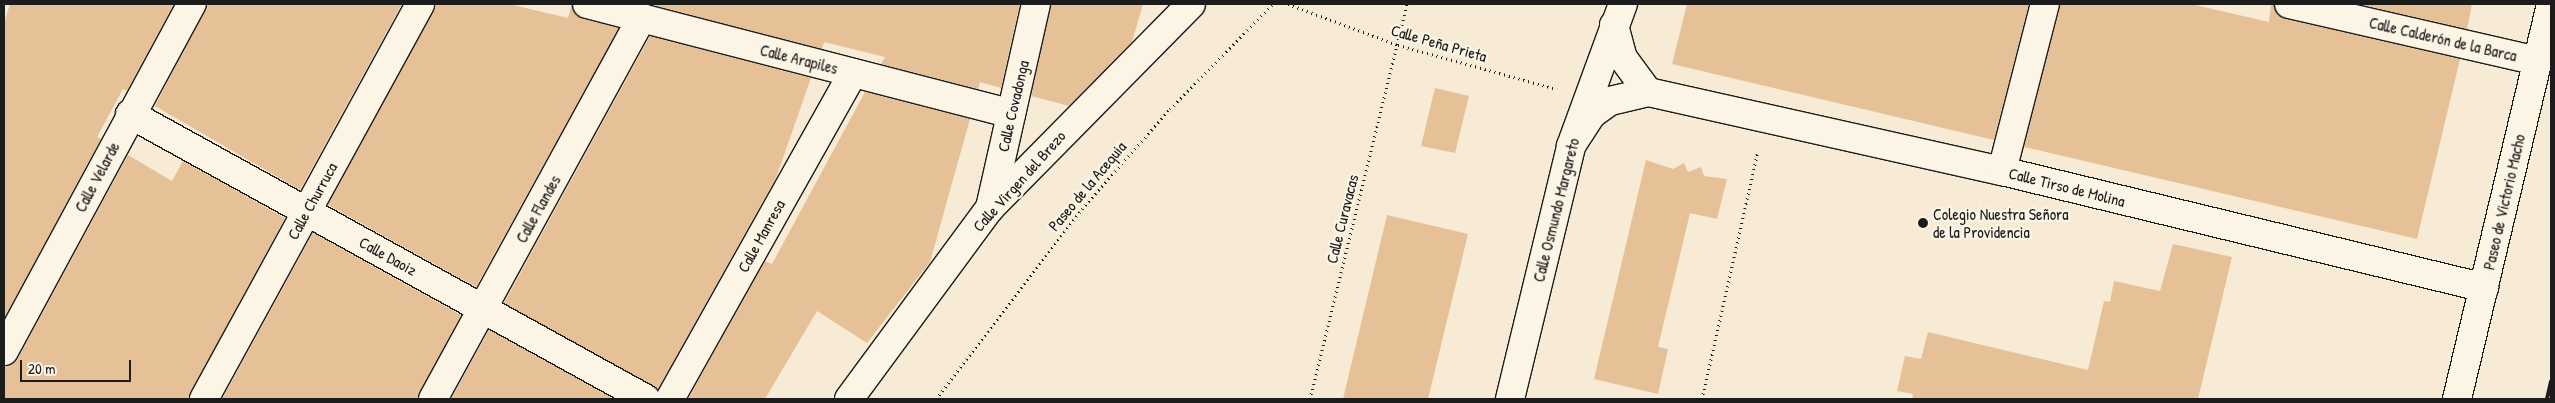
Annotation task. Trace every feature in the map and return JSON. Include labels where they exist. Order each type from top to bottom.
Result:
[{"type":"street","name":"Calle Velarde","points":[[4,351],[130,114],[192,4]]},
{"type":"street","name":"Calle Churruca","points":[[204,399],[420,4]]},
{"type":"street","name":"Calle Arapiles","points":[[587,4],[1011,114]]},
{"type":"street","name":"Calle Covadonga","points":[[990,208],[1036,4]]},
{"type":"street","name":"Calle Virgen del Brezo","points":[[849,399],[990,208],[1191,4]]},
{"type":"street","points":[[2002,170],[2045,4]]},
{"type":"street","name":"Calle Calderón de la Barca","points":[[2289,4],[2538,61]]},
{"type":"street","name":"Paseo de Victorio Macho","points":[[2457,399],[2551,5]]},
{"type":"street","points":[[1619,14],[1623,58],[1648,92]]},
{"type":"street","name":"Calle Osmundo Margareto","points":[[1510,399],[1570,146],[1619,14]]},
{"type":"street","name":"Calle Flandes","points":[[433,399],[642,18]]},
{"type":"street","name":"Calle Manresa","points":[[670,399],[853,72]]},
{"type":"street","name":"Calle Tirso de Molina","points":[[1570,146],[1592,114],[1610,101],[1648,92],[1766,116],[2002,170],[2484,288]]},
{"type":"street","name":"Calle Daoiz","points":[[130,114],[646,399]]},
{"type":"path","name":"Paseo de la Acequia","points":[[936,399],[1082,209],[1170,109],[1273,4]]},
{"type":"path","name":"Calle Peña Prieta","points":[[1288,4],[1398,45],[1587,97]]},
{"type":"path","name":"Calle Curavacas","points":[[1310,399],[1407,4]]},
{"type":"path","points":[[1702,399],[1766,116]]},
{"type":"building","points":[[10,4],[174,4],[127,91],[123,89],[97,137],[101,139],[4,319],[4,23]]},
{"type":"building","points":[[208,4],[402,4],[300,190],[155,106]]},
{"type":"building","points":[[436,4],[509,4],[568,18],[572,4],[576,15],[583,19],[619,28],[476,287],[328,205]]},
{"type":"building","points":[[648,4],[1020,4],[1001,88],[980,82],[978,89],[881,64],[885,57],[824,42],[822,49]]},
{"type":"building","points":[[1051,4],[1143,4],[1132,42],[1069,106],[1031,96]]},
{"type":"building","points":[[1687,4],[2029,4],[1994,140],[1672,64]]},
{"type":"building","points":[[2060,4],[2191,4],[2269,22],[2271,4],[2274,4],[2278,15],[2286,19],[2460,59],[2417,239],[2024,147]]},
{"type":"building","points":[[2358,4],[2472,4],[2467,29]]},
{"type":"building","points":[[650,36],[811,78],[776,178],[658,389],[504,303]]},
{"type":"building","points":[[1435,88],[1469,96],[1455,153],[1421,146]]},
{"type":"building","points":[[865,92],[970,119],[930,262],[867,343],[817,311],[765,399],[688,399],[765,261],[772,264]]},
{"type":"building","points":[[128,155],[172,181],[183,161],[285,218],[188,399],[4,399],[4,367],[18,358]]},
{"type":"building","points":[[1646,160],[1673,169],[1684,163],[1688,172],[1701,167],[1704,176],[1727,179],[1717,219],[1690,213],[1658,347],[1668,349],[1658,394],[1594,379]]},
{"type":"building","points":[[1387,215],[1468,234],[1428,399],[1343,399]]},
{"type":"building","points":[[313,233],[461,315],[417,399],[222,399]]},
{"type":"building","points":[[2173,244],[2232,257],[2198,399],[1912,399],[1913,394],[1897,391],[1905,356],[1921,359],[1928,332],[2088,370],[2104,301],[2110,302],[2114,281],[2160,291]]},
{"type":"building","points":[[489,330],[614,399],[451,399]]},
{"type":"railway","points":[[2547,399],[2551,381]]},
{"type":"place","name":"Colegio Nuestra Señora de la Providencia","points":[[1923,223]]}]
